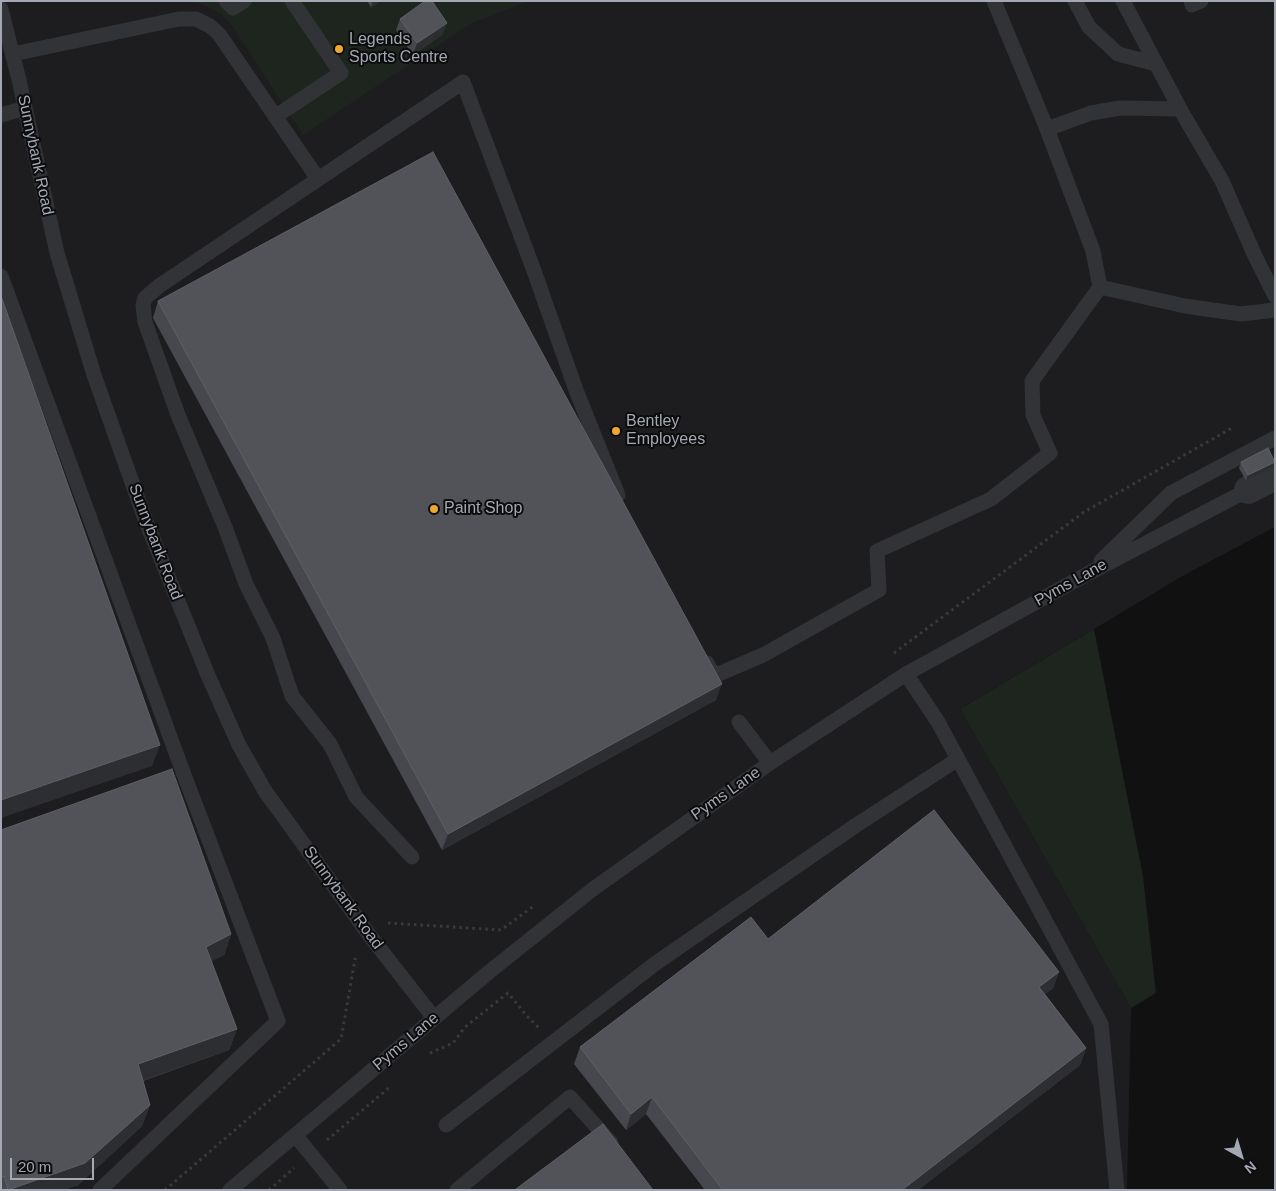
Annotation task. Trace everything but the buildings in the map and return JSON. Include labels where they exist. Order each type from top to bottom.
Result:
[{"type":"street","name":"Pyms Lane","points":[[1248,490],[1275,476]]},
{"type":"lane","points":[[226,1],[233,8],[244,1]]},
{"type":"lane","points":[[276,116],[341,74],[292,1]]},
{"type":"lane","points":[[701,652],[714,676],[763,654],[878,590],[877,551],[991,499],[1050,453],[1033,415],[1032,381],[1100,287],[1092,250],[1047,129],[994,1]]},
{"type":"lane","points":[[1075,1],[1089,27],[1118,54],[1156,64]]},
{"type":"lane","points":[[1122,1],[1180,109],[1222,181],[1275,296]]},
{"type":"lane","points":[[1191,1],[1192,4],[1201,1]]},
{"type":"lane","name":"Sunnybank Road","points":[[1,8],[57,253],[94,375],[146,519],[207,673],[239,745],[265,792],[370,936],[434,1018]]},
{"type":"lane","points":[[13,54],[179,19],[196,19],[210,26],[219,34],[318,179]]},
{"type":"lane","points":[[412,857],[356,797],[330,744],[292,696],[273,638],[246,584],[225,527],[178,415],[145,322],[143,305],[145,298],[151,292],[463,82],[599,450],[625,510]]},
{"type":"lane","points":[[1,115],[25,108]]},
{"type":"lane","points":[[1047,129],[1091,113],[1120,108],[1180,109]]},
{"type":"lane","points":[[1,276],[183,772],[278,1021],[100,1190]]},
{"type":"lane","points":[[1100,287],[1185,306],[1241,314],[1275,310]]},
{"type":"lane","points":[[1089,573],[1171,493],[1275,438]]},
{"type":"lane","name":"Pyms Lane","points":[[230,1190],[434,1018],[593,889],[770,763],[906,674],[1089,573],[1248,490]]},
{"type":"lane","points":[[906,674],[938,722],[1101,1024],[1117,1190]]},
{"type":"lane","points":[[739,722],[770,763]]},
{"type":"lane","points":[[446,1126],[656,963],[855,826],[958,759]]},
{"type":"lane","points":[[165,778],[183,772]]},
{"type":"lane","points":[[457,1190],[570,1097],[603,1132],[619,1154]]},
{"type":"lane","points":[[295,1135],[340,1190]]},
{"type":"path","points":[[893,654],[1084,512],[1232,428]]},
{"type":"path","points":[[165,1190],[341,1039],[358,946],[370,936],[389,922],[501,930],[539,902]]},
{"type":"path","points":[[424,1058],[432,1051],[453,1043],[465,1027],[508,993],[527,1016],[554,1042]]},
{"type":"path","points":[[269,1190],[394,1083]]},
{"type":"path","points":[[172,1184],[176,1190]]},
{"type":"shaded area","points":[[1,1],[1275,1],[1275,527],[1186,574],[960,709],[1131,1008],[1127,1190],[1,1190]]},
{"type":"shaded area","name":"Legends Sports Centre","points":[[193,1],[528,1],[470,24],[303,135],[233,27],[213,9]]},
{"type":"shaded area","points":[[1094,629],[1143,876],[1156,993],[1131,1008],[960,709]]},
{"type":"place","name":"Legends Sports Centre","points":[[339,49]]},
{"type":"place","name":"Bentley Employees","points":[[616,431]]},
{"type":"place","name":"Paint Shop","points":[[434,509]]}]
